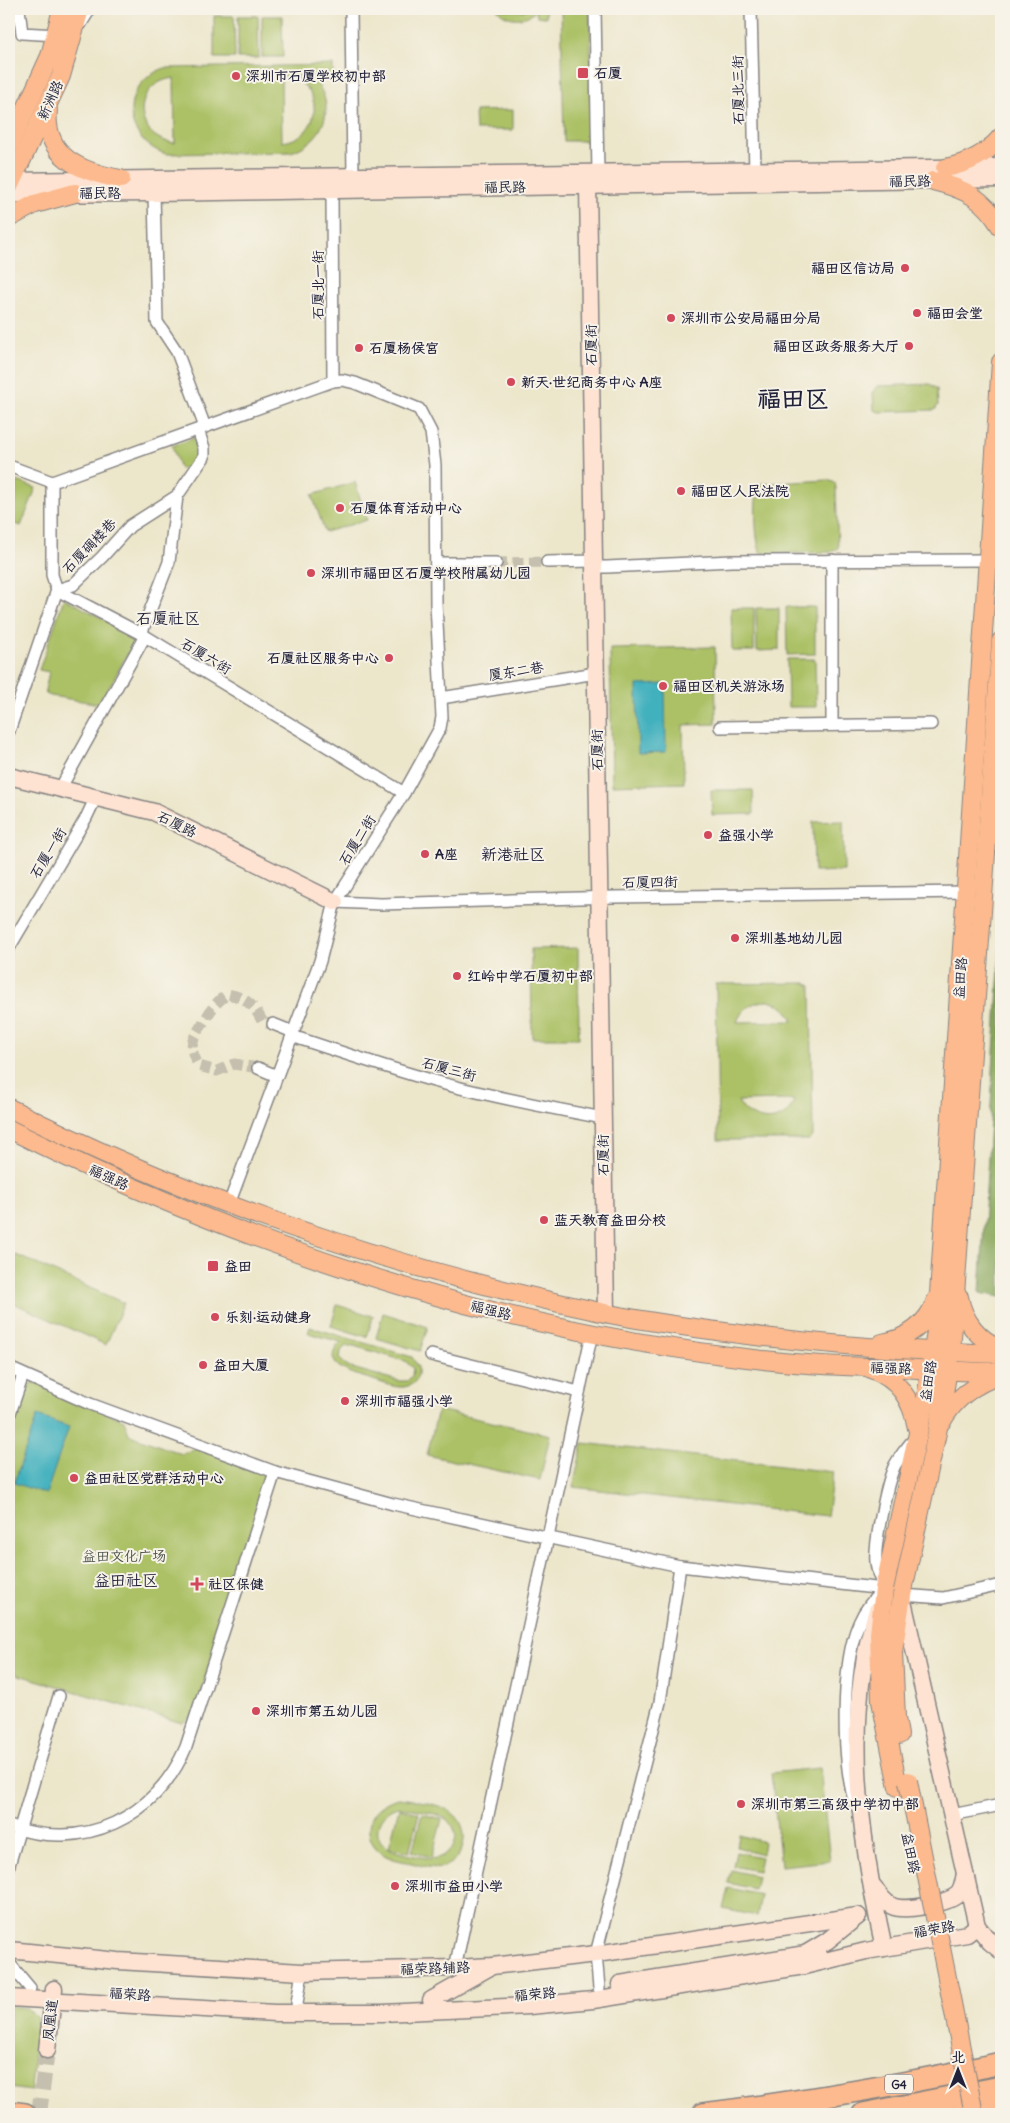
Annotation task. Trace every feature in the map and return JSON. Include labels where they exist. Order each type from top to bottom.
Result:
[{"type":"highway","name":"G4","points":[[703,2114],[797,2101],[936,2078],[1001,2063]]},
{"type":"highway","name":"G4","points":[[864,2114],[1001,2087]]},
{"type":"highway","points":[[963,2114],[1001,2105]]},
{"type":"highway","points":[[9,2112],[25,2114]]},
{"type":"main road","name":"新洲路","points":[[10,186],[48,106],[63,42],[62,9]]},
{"type":"main road","name":"新洲路","points":[[9,146],[41,77],[63,42],[80,9]]},
{"type":"main road","points":[[48,106],[48,129],[52,141],[66,159],[83,170],[121,179]]},
{"type":"main road","points":[[939,174],[980,156],[1001,137]]},
{"type":"main road","name":"福民路","points":[[10,186],[121,179],[353,176],[593,180],[939,174],[1001,167]]},
{"type":"main road","name":"福民路","points":[[10,186],[75,193],[154,194],[332,190],[593,180],[755,171],[939,174],[1001,180]]},
{"type":"main road","points":[[939,174],[971,194],[992,212],[1001,227]]},
{"type":"main road","name":"石厦街","points":[[593,180],[594,566],[606,1314]]},
{"type":"main road","points":[[9,218],[35,204],[75,193]]},
{"type":"main road","name":"益田路","points":[[883,1943],[862,1823],[859,1777],[859,1705],[863,1665],[869,1635],[884,1589],[918,1435],[933,1351],[939,1292],[1001,362]]},
{"type":"main road","name":"益田路","points":[[963,2114],[903,1784],[896,1718],[893,1652],[902,1595],[949,1371],[1001,641]]},
{"type":"main road","name":"石厦路","points":[[9,776],[154,812],[335,902]]},
{"type":"main road","name":"福强路","points":[[9,1108],[112,1157],[229,1204],[322,1238],[420,1267],[606,1314],[751,1336],[861,1347],[1001,1354]]},
{"type":"main road","name":"福强路","points":[[9,1130],[143,1193],[212,1222],[326,1263],[448,1300],[592,1333],[775,1362],[1001,1374]]},
{"type":"main road","points":[[956,1284],[960,1304],[970,1325],[988,1344],[1001,1349]]},
{"type":"main road","points":[[861,1347],[902,1338],[916,1330],[934,1309],[939,1292]]},
{"type":"main road","points":[[858,1367],[883,1374],[904,1391],[910,1404],[918,1435]]},
{"type":"main road","points":[[938,1428],[958,1399],[982,1383],[1001,1374]]},
{"type":"main road","name":"益田路","points":[[884,1589],[879,1634],[881,1701],[903,1784],[974,2114]]},
{"type":"main road","name":"益田路","points":[[902,1595],[977,1926]]},
{"type":"main road","points":[[872,1885],[881,1898],[893,1907],[904,1909],[948,1901],[958,1894],[965,1873]]},
{"type":"main road","points":[[803,1955],[827,1942],[858,1916],[870,1897],[872,1885]]},
{"type":"main road","name":"福荣路辅路","points":[[9,1950],[118,1961],[302,1972],[456,1968],[492,1966],[596,1954],[858,1916]]},
{"type":"main road","name":"福荣路","points":[[9,1986],[30,1988],[53,1995],[275,2013],[383,2013],[529,2006],[593,2000],[804,1966],[883,1943],[966,1923],[977,1926]]},
{"type":"main road","points":[[977,1926],[1001,1951]]},
{"type":"main road","name":"福荣路","points":[[9,1998],[53,1995],[297,2003],[431,2000],[526,1995],[599,1988],[883,1943]]},
{"type":"main road","points":[[431,2000],[492,1966]]},
{"type":"main road","name":"凤凰道","points":[[47,2050],[53,1995]]},
{"type":"street","points":[[18,9],[22,33],[63,42],[90,9]]},
{"type":"street","points":[[351,9],[353,176]]},
{"type":"street","points":[[593,180],[595,9]]},
{"type":"street","name":"石厦北三街","points":[[752,9],[755,171]]},
{"type":"street","name":"石厦北一街","points":[[332,190],[333,381]]},
{"type":"street","name":"石厦碉楼巷","points":[[9,731],[57,590],[72,585],[102,557],[130,526],[177,496],[204,458],[202,429],[177,352],[157,322],[154,194]]},
{"type":"street","points":[[9,466],[52,482],[333,381]]},
{"type":"street","name":"石厦二街","points":[[229,1204],[320,962],[335,902],[404,793],[438,733],[441,722],[434,445],[431,432],[419,409],[348,381],[333,381]]},
{"type":"street","points":[[52,482],[52,575],[57,590]]},
{"type":"street","points":[[60,789],[143,635],[170,562],[177,496]]},
{"type":"street","points":[[832,560],[832,725]]},
{"type":"street","points":[[547,562],[600,567],[832,560],[988,560]]},
{"type":"street","points":[[436,563],[496,562]]},
{"type":"street","name":"石厦六街","points":[[57,590],[143,635],[404,793]]},
{"type":"street","name":"厦东二巷","points":[[441,698],[596,673]]},
{"type":"street","points":[[720,727],[931,724]]},
{"type":"street","name":"石厦一街","points":[[9,948],[96,798]]},
{"type":"street","name":"石厦四街","points":[[335,902],[381,904],[599,898],[966,892]]},
{"type":"street","name":"石厦三街","points":[[273,1024],[292,1034],[368,1062],[524,1103],[603,1118]]},
{"type":"street","points":[[258,1068],[277,1076]]},
{"type":"street","points":[[456,1968],[592,1333]]},
{"type":"street","points":[[430,1355],[579,1392]]},
{"type":"street","points":[[9,1368],[90,1404],[274,1472],[393,1504],[680,1566],[884,1589]]},
{"type":"street","points":[[9,1416],[23,1375]]},
{"type":"street","points":[[14,1828],[60,1836],[100,1829],[137,1811],[166,1782],[186,1747],[274,1472]]},
{"type":"street","points":[[599,1988],[596,1954],[660,1702],[680,1566]]},
{"type":"street","points":[[902,1595],[943,1598],[1001,1586]]},
{"type":"street","points":[[9,1865],[14,1828],[59,1696]]},
{"type":"street","points":[[952,1815],[1001,1805]]},
{"type":"street","points":[[9,1964],[30,1988]]},
{"type":"street","points":[[297,2003],[302,1972]]},
{"type":"green space","points":[[497,9],[521,11],[546,9],[546,17],[537,16],[536,11],[526,17],[511,18]]},
{"type":"green space","points":[[561,9],[590,9],[593,141],[564,141]]},
{"type":"green space","points":[[214,16],[234,16],[235,58],[214,58]]},
{"type":"green space","points":[[238,16],[258,16],[259,58],[238,58]]},
{"type":"green space","points":[[262,16],[282,16],[283,57],[262,57]]},
{"type":"green space","points":[[333,65],[333,76],[311,77],[320,87],[326,109],[320,130],[303,147],[291,152],[166,154],[151,147],[140,136],[133,124],[131,111],[133,98],[139,86],[150,76],[165,68]],"holes":[[[281,77],[295,80],[305,87],[312,97],[314,108],[312,120],[306,130],[296,138],[282,142]],[[174,78],[175,143],[161,139],[151,132],[144,122],[142,111],[144,100],[150,90],[160,82]]]},
{"type":"green space","points":[[513,110],[513,130],[476,130],[475,111]]},
{"type":"green space","points":[[930,384],[937,389],[938,405],[935,410],[879,412],[874,410],[873,392],[877,386]]},
{"type":"green space","points":[[197,437],[201,448],[196,464],[180,469],[172,446]]},
{"type":"green space","points":[[828,480],[835,483],[836,488],[838,548],[831,552],[761,553],[757,540],[756,518],[756,497],[760,484]]},
{"type":"green space","points":[[17,481],[36,488],[21,526],[9,522],[9,501]]},
{"type":"green space","name":"石厦体育活动中心","points":[[355,482],[367,520],[325,532],[312,495]]},
{"type":"green space","points":[[64,598],[137,637],[100,704],[46,694],[45,690],[49,672],[39,670]]},
{"type":"green space","points":[[786,607],[815,607],[815,654],[787,655]]},
{"type":"green space","points":[[731,608],[754,608],[754,651],[732,651]]},
{"type":"green space","points":[[756,608],[779,608],[779,650],[757,651]]},
{"type":"green space","name":"福田区机关游泳场","points":[[715,647],[716,724],[683,725],[684,783],[612,785],[610,649]]},
{"type":"green space","points":[[787,659],[815,659],[816,707],[788,707]]},
{"type":"green space","points":[[711,790],[753,790],[754,814],[712,815]]},
{"type":"green space","points":[[843,821],[844,871],[814,872],[813,822]]},
{"type":"green space","points":[[1001,934],[1001,1297],[980,1293]]},
{"type":"green space","points":[[578,948],[579,1038],[532,1038],[531,949]]},
{"type":"green space","points":[[806,983],[811,986],[813,1136],[809,1140],[718,1140],[716,984]],"holes":[[[769,1001],[784,1008],[793,1021],[737,1022],[742,1012],[750,1006],[759,1002]],[[794,1100],[790,1109],[784,1115],[768,1120],[751,1115],[738,1101]]]},
{"type":"green space","points":[[14,1254],[124,1303],[106,1345],[9,1301],[9,1265]]},
{"type":"green space","points":[[337,1305],[373,1316],[367,1337],[331,1326]]},
{"type":"green space","points":[[383,1313],[428,1327],[420,1351],[376,1338]]},
{"type":"green space","points":[[310,1327],[412,1357],[418,1367],[417,1378],[411,1385],[399,1387],[384,1384],[347,1371],[335,1363],[333,1357],[335,1350],[341,1342],[308,1333]],"holes":[[[346,1346],[354,1346],[405,1361],[413,1368],[412,1376],[407,1381],[399,1381],[348,1367],[340,1359],[341,1351]]]},
{"type":"green space","name":"益田文化广场","points":[[34,1382],[124,1420],[129,1434],[135,1437],[182,1454],[198,1447],[266,1475],[269,1482],[194,1715],[182,1723],[9,1672],[9,1425],[21,1389]]},
{"type":"green space","points":[[438,1410],[550,1435],[540,1480],[427,1455]]},
{"type":"green space","points":[[583,1443],[833,1472],[827,1516],[573,1487]]},
{"type":"green space","points":[[820,1768],[830,1861],[781,1866],[771,1773]]},
{"type":"green space","points":[[399,1798],[419,1801],[440,1806],[451,1812],[458,1818],[464,1834],[464,1842],[457,1857],[450,1863],[438,1868],[395,1859],[380,1852],[373,1844],[369,1827],[375,1812],[390,1801]],"holes":[[[399,1807],[443,1817],[453,1826],[455,1833],[453,1847],[442,1856],[435,1858],[398,1852],[389,1848],[379,1837],[379,1824],[386,1813]]]},
{"type":"green space","points":[[399,1808],[419,1813],[409,1852],[389,1847]]},
{"type":"green space","points":[[422,1814],[442,1819],[432,1857],[412,1852]]},
{"type":"green space","points":[[739,1835],[764,1842],[762,1854],[737,1847]]},
{"type":"green space","points":[[736,1852],[761,1857],[758,1871],[733,1866]]},
{"type":"green space","points":[[731,1870],[757,1876],[754,1889],[728,1883]]},
{"type":"green space","points":[[728,1888],[761,1895],[757,1916],[723,1909]]},
{"type":"green space","points":[[9,2006],[27,2008],[37,2018],[31,2091],[9,2088]]},
{"type":"water","name":"福田区机关游泳场","points":[[665,684],[666,752],[638,753],[637,685]]},
{"type":"water","points":[[37,1416],[69,1427],[46,1494],[14,1483]]},
{"type":"tunnel","points":[[496,563],[547,562]]},
{"type":"tunnel","points":[[258,1068],[234,1064],[217,1071],[199,1066],[192,1047],[194,1037],[212,1008],[228,994],[245,1000],[250,1004],[263,1023],[273,1024]]},
{"type":"tunnel","points":[[39,2114],[47,2050]]},
{"type":"place","name":"石厦","points":[[583,73]]},
{"type":"place","name":"深圳市石厦学校初中部","points":[[236,76]]},
{"type":"place","name":"福田区信访局","points":[[905,268]]},
{"type":"place","name":"福田会堂","points":[[917,313]]},
{"type":"place","name":"深圳市公安局福田分局","points":[[671,318]]},
{"type":"place","name":"福田区政务服务大厅","points":[[909,346]]},
{"type":"place","name":"石厦杨侯宫","points":[[359,348]]},
{"type":"place","name":"新天·世纪商务中心 A座","points":[[511,382]]},
{"type":"place","name":"福田区人民法院","points":[[681,491]]},
{"type":"place","name":"石厦体育活动中心","points":[[340,508]]},
{"type":"place","name":"深圳市福田区石厦学校附属幼儿园","points":[[311,573]]},
{"type":"place","name":"石厦社区服务中心","points":[[389,658]]},
{"type":"place","name":"福田区机关游泳场","points":[[663,686]]},
{"type":"place","name":"益强小学","points":[[708,835]]},
{"type":"place","name":"A座","points":[[425,854]]},
{"type":"place","name":"深圳基地幼儿园","points":[[735,938]]},
{"type":"place","name":"红岭中学石厦初中部","points":[[457,976]]},
{"type":"place","name":"蓝天教育益田分校","points":[[544,1220]]},
{"type":"place","name":"益田","points":[[213,1266]]},
{"type":"place","name":"乐刻·运动健身","points":[[215,1317]]},
{"type":"place","name":"益田大厦","points":[[203,1365]]},
{"type":"place","name":"深圳市福强小学","points":[[345,1401]]},
{"type":"place","name":"益田社区党群活动中心","points":[[74,1478]]},
{"type":"place","name":"社区保健","points":[[197,1584]]},
{"type":"place","name":"深圳市第五幼儿园","points":[[256,1711]]},
{"type":"place","name":"深圳市第三高级中学初中部","points":[[741,1804]]},
{"type":"place","name":"深圳市益田小学","points":[[395,1886]]},
{"type":"district","name":"福田区","points":[[793,398]]},
{"type":"district","name":"石厦社区","points":[[168,618]]},
{"type":"district","name":"新港社区","points":[[513,854]]},
{"type":"district","name":"益田社区","points":[[126,1580]]}]
